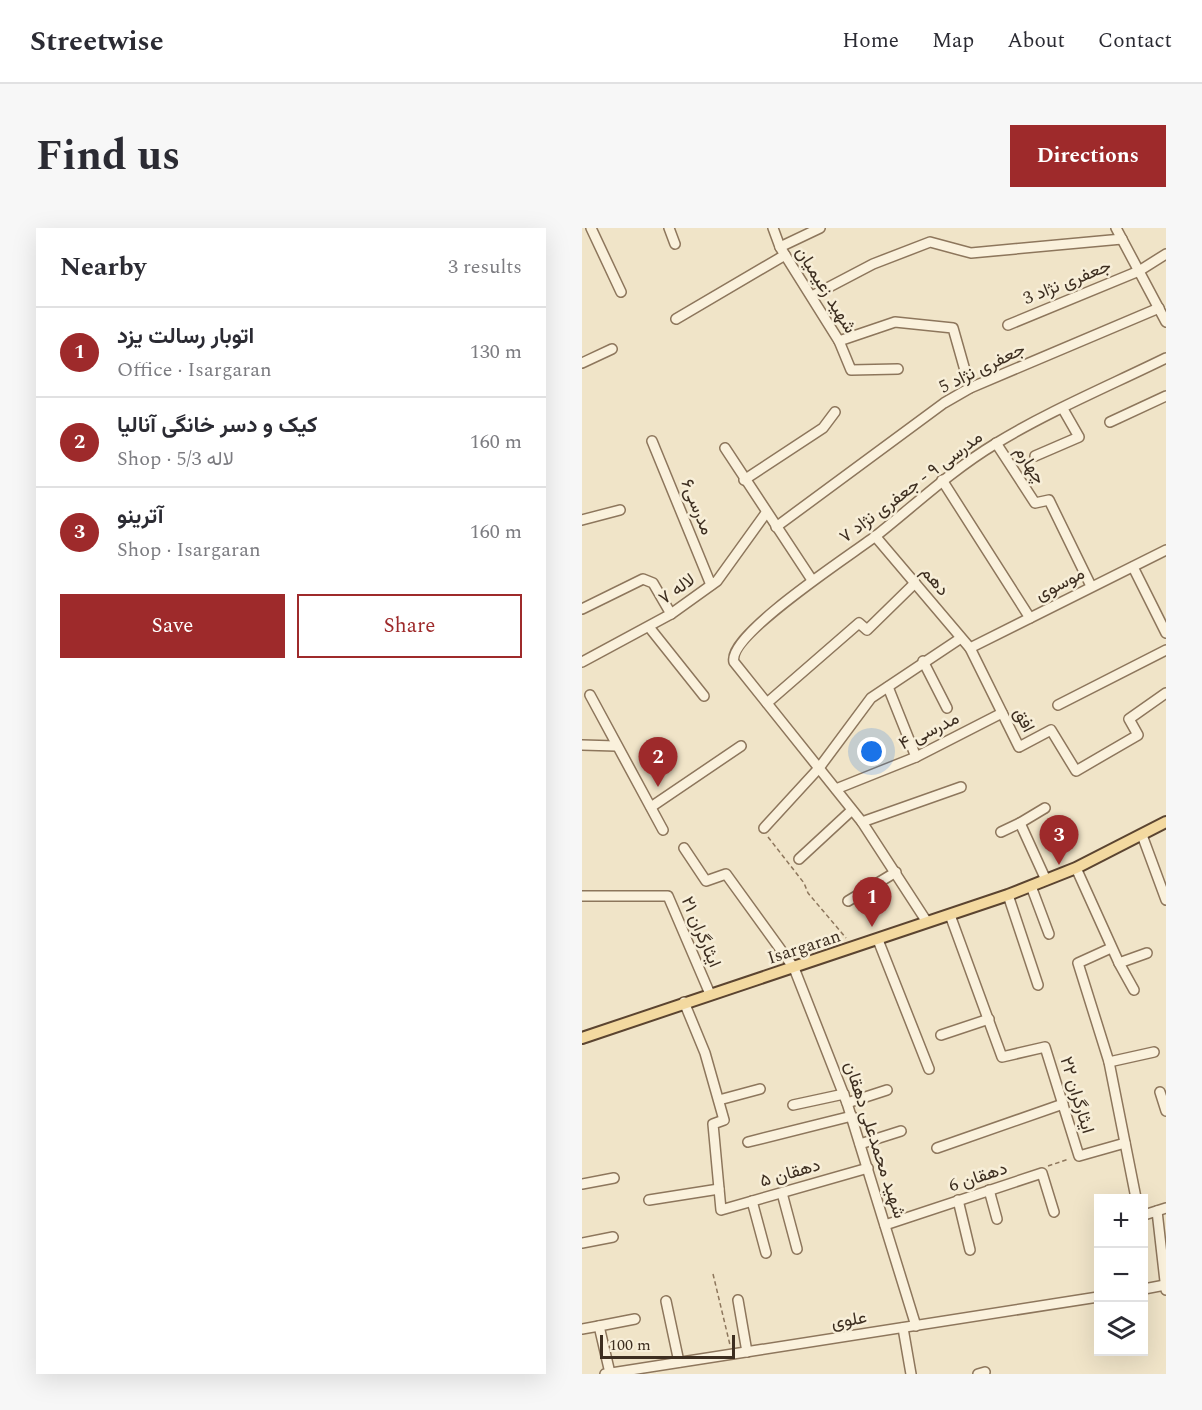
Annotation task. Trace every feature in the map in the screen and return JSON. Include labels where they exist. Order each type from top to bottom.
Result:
[{"type":"main road","name":"Isargaran","points":[[582,1038],[1008,895],[1076,868],[1166,822]]},
{"type":"street","points":[[669,228],[675,244]]},
{"type":"street","name":"شهید زعیمیان","points":[[773,228],[782,251],[839,341],[851,370],[898,369]]},
{"type":"street","points":[[676,319],[820,228]]},
{"type":"street","points":[[1116,228],[1164,315]]},
{"type":"street","points":[[582,234],[594,229],[621,292]]},
{"type":"street","points":[[812,296],[873,264],[930,242],[971,253],[1122,239]]},
{"type":"street","name":"جعفری نژاد 3","points":[[1008,325],[1139,271],[1166,254]]},
{"type":"street","name":"جعفری نژاد 5","points":[[776,526],[944,403],[970,388],[1164,315]]},
{"type":"street","points":[[839,341],[895,322],[953,328],[970,388]]},
{"type":"street","points":[[582,363],[612,349]]},
{"type":"street","name":"مدرسی ۹ - جعفری نژاد ۷","points":[[766,703],[732,658],[753,630],[812,580],[875,536],[942,480],[996,443],[1166,357]]},
{"type":"street","points":[[1110,422],[1166,396]]},
{"type":"street","points":[[1035,456],[1079,436],[1063,409]]},
{"type":"street","points":[[744,480],[823,428],[835,412]]},
{"type":"street","name":"مدرسی۶","points":[[652,441],[711,585]]},
{"type":"street","name":"چهارم","points":[[996,443],[1035,503],[1049,500],[1091,586]]},
{"type":"street","points":[[725,448],[812,580]]},
{"type":"street","points":[[942,480],[1030,618]]},
{"type":"street","points":[[582,520],[620,510]]},
{"type":"street","name":"لاله ۷","points":[[582,662],[671,614],[711,585],[766,513]]},
{"type":"street","name":"دهم","points":[[875,536],[970,648]]},
{"type":"street","name":"موسوی","points":[[970,648],[1166,550]]},
{"type":"street","points":[[1133,567],[1166,633]]},
{"type":"street","points":[[582,609],[643,579],[653,583],[671,614]]},
{"type":"street","points":[[915,583],[867,630],[859,623],[766,703],[862,822],[927,922]]},
{"type":"street","points":[[649,627],[704,696]]},
{"type":"street","points":[[764,828],[819,768],[871,698],[923,661],[961,638]]},
{"type":"street","name":"افق","points":[[970,648],[1019,747],[1052,729],[1076,771],[1138,735],[1129,719],[1166,693]]},
{"type":"street","points":[[1058,705],[1166,650]]},
{"type":"street","points":[[923,661],[947,708]]},
{"type":"street","points":[[888,687],[916,757]]},
{"type":"street","points":[[590,695],[663,830]]},
{"type":"street","name":"مدرسی ۴","points":[[836,789],[916,757],[1002,713]]},
{"type":"street","points":[[582,745],[616,746]]},
{"type":"street","points":[[651,807],[741,746]]},
{"type":"street","points":[[862,822],[961,787]]},
{"type":"street","points":[[1001,831],[1045,808]]},
{"type":"street","points":[[799,859],[852,810]]},
{"type":"street","points":[[1020,823],[1046,880]]},
{"type":"street","points":[[1143,835],[1166,900]]},
{"type":"street","name":"شهید محمدعلی دهقان","points":[[684,848],[706,881],[726,874],[794,968],[852,1116],[916,1326]]},
{"type":"street","points":[[1076,868],[1111,948],[1134,990]]},
{"type":"street","points":[[848,901],[896,872]]},
{"type":"street","points":[[1031,886],[1049,934]]},
{"type":"street","points":[[1008,895],[1038,985]]},
{"type":"street","name":"ایثارگران ۲۱","points":[[582,896],[668,896],[710,994]]},
{"type":"street","name":"ایثارگران ۲۲","points":[[951,915],[1002,1057],[1045,1047],[1079,1156],[1125,1143]]},
{"type":"street","points":[[878,940],[929,1069]]},
{"type":"street","points":[[1111,948],[1078,963],[1109,1062],[1135,1194]]},
{"type":"street","points":[[1119,963],[1147,953]]},
{"type":"street","points":[[649,1200],[719,1189],[713,1124],[724,1120],[705,1053],[684,1002]]},
{"type":"street","points":[[941,1035],[989,1019]]},
{"type":"street","points":[[1109,1062],[1154,1052]]},
{"type":"street","points":[[718,1100],[760,1089]]},
{"type":"street","points":[[793,1105],[846,1099],[886,1090]]},
{"type":"street","points":[[1160,1092],[1166,1111]]},
{"type":"street","points":[[937,1148],[1063,1104]]},
{"type":"street","points":[[748,1142],[852,1116]]},
{"type":"street","points":[[860,1143],[901,1131]]},
{"type":"street","name":"دهقان ۵","points":[[719,1189],[721,1210],[868,1168]]},
{"type":"street","points":[[1042,1173],[1054,1212]]},
{"type":"street","name":"دهقان 6","points":[[885,1225],[1042,1173]]},
{"type":"street","points":[[582,1184],[614,1178]]},
{"type":"street","points":[[988,1190],[997,1219]]},
{"type":"street","points":[[782,1193],[797,1249]]},
{"type":"street","points":[[958,1200],[970,1250]]},
{"type":"street","points":[[752,1201],[766,1253]]},
{"type":"street","points":[[1161,1210],[1166,1290]]},
{"type":"street","points":[[582,1243],[613,1237]]},
{"type":"street","points":[[1148,1288],[1165,1285]]},
{"type":"street","name":"علوی","points":[[607,1374],[1094,1298]]},
{"type":"street","points":[[738,1300],[747,1352]]},
{"type":"street","points":[[666,1301],[679,1362]]},
{"type":"street","points":[[582,1329],[635,1319]]},
{"type":"street","points":[[599,1326],[607,1374]]},
{"type":"street","points":[[903,1328],[912,1374]]},
{"type":"path","points":[[764,828],[774,846],[804,883],[808,893],[854,948]]},
{"type":"path","points":[[1042,1173],[1048,1166],[1079,1156]]},
{"type":"path","points":[[713,1274],[733,1354]]},
{"type":"place","name":"کیک و دسر خانگی آنالیا","points":[[658,787]]},
{"type":"place","name":"آترینو","points":[[1059,865]]},
{"type":"place","name":"اتوبار رسالت یزد","points":[[872,927]]}]
